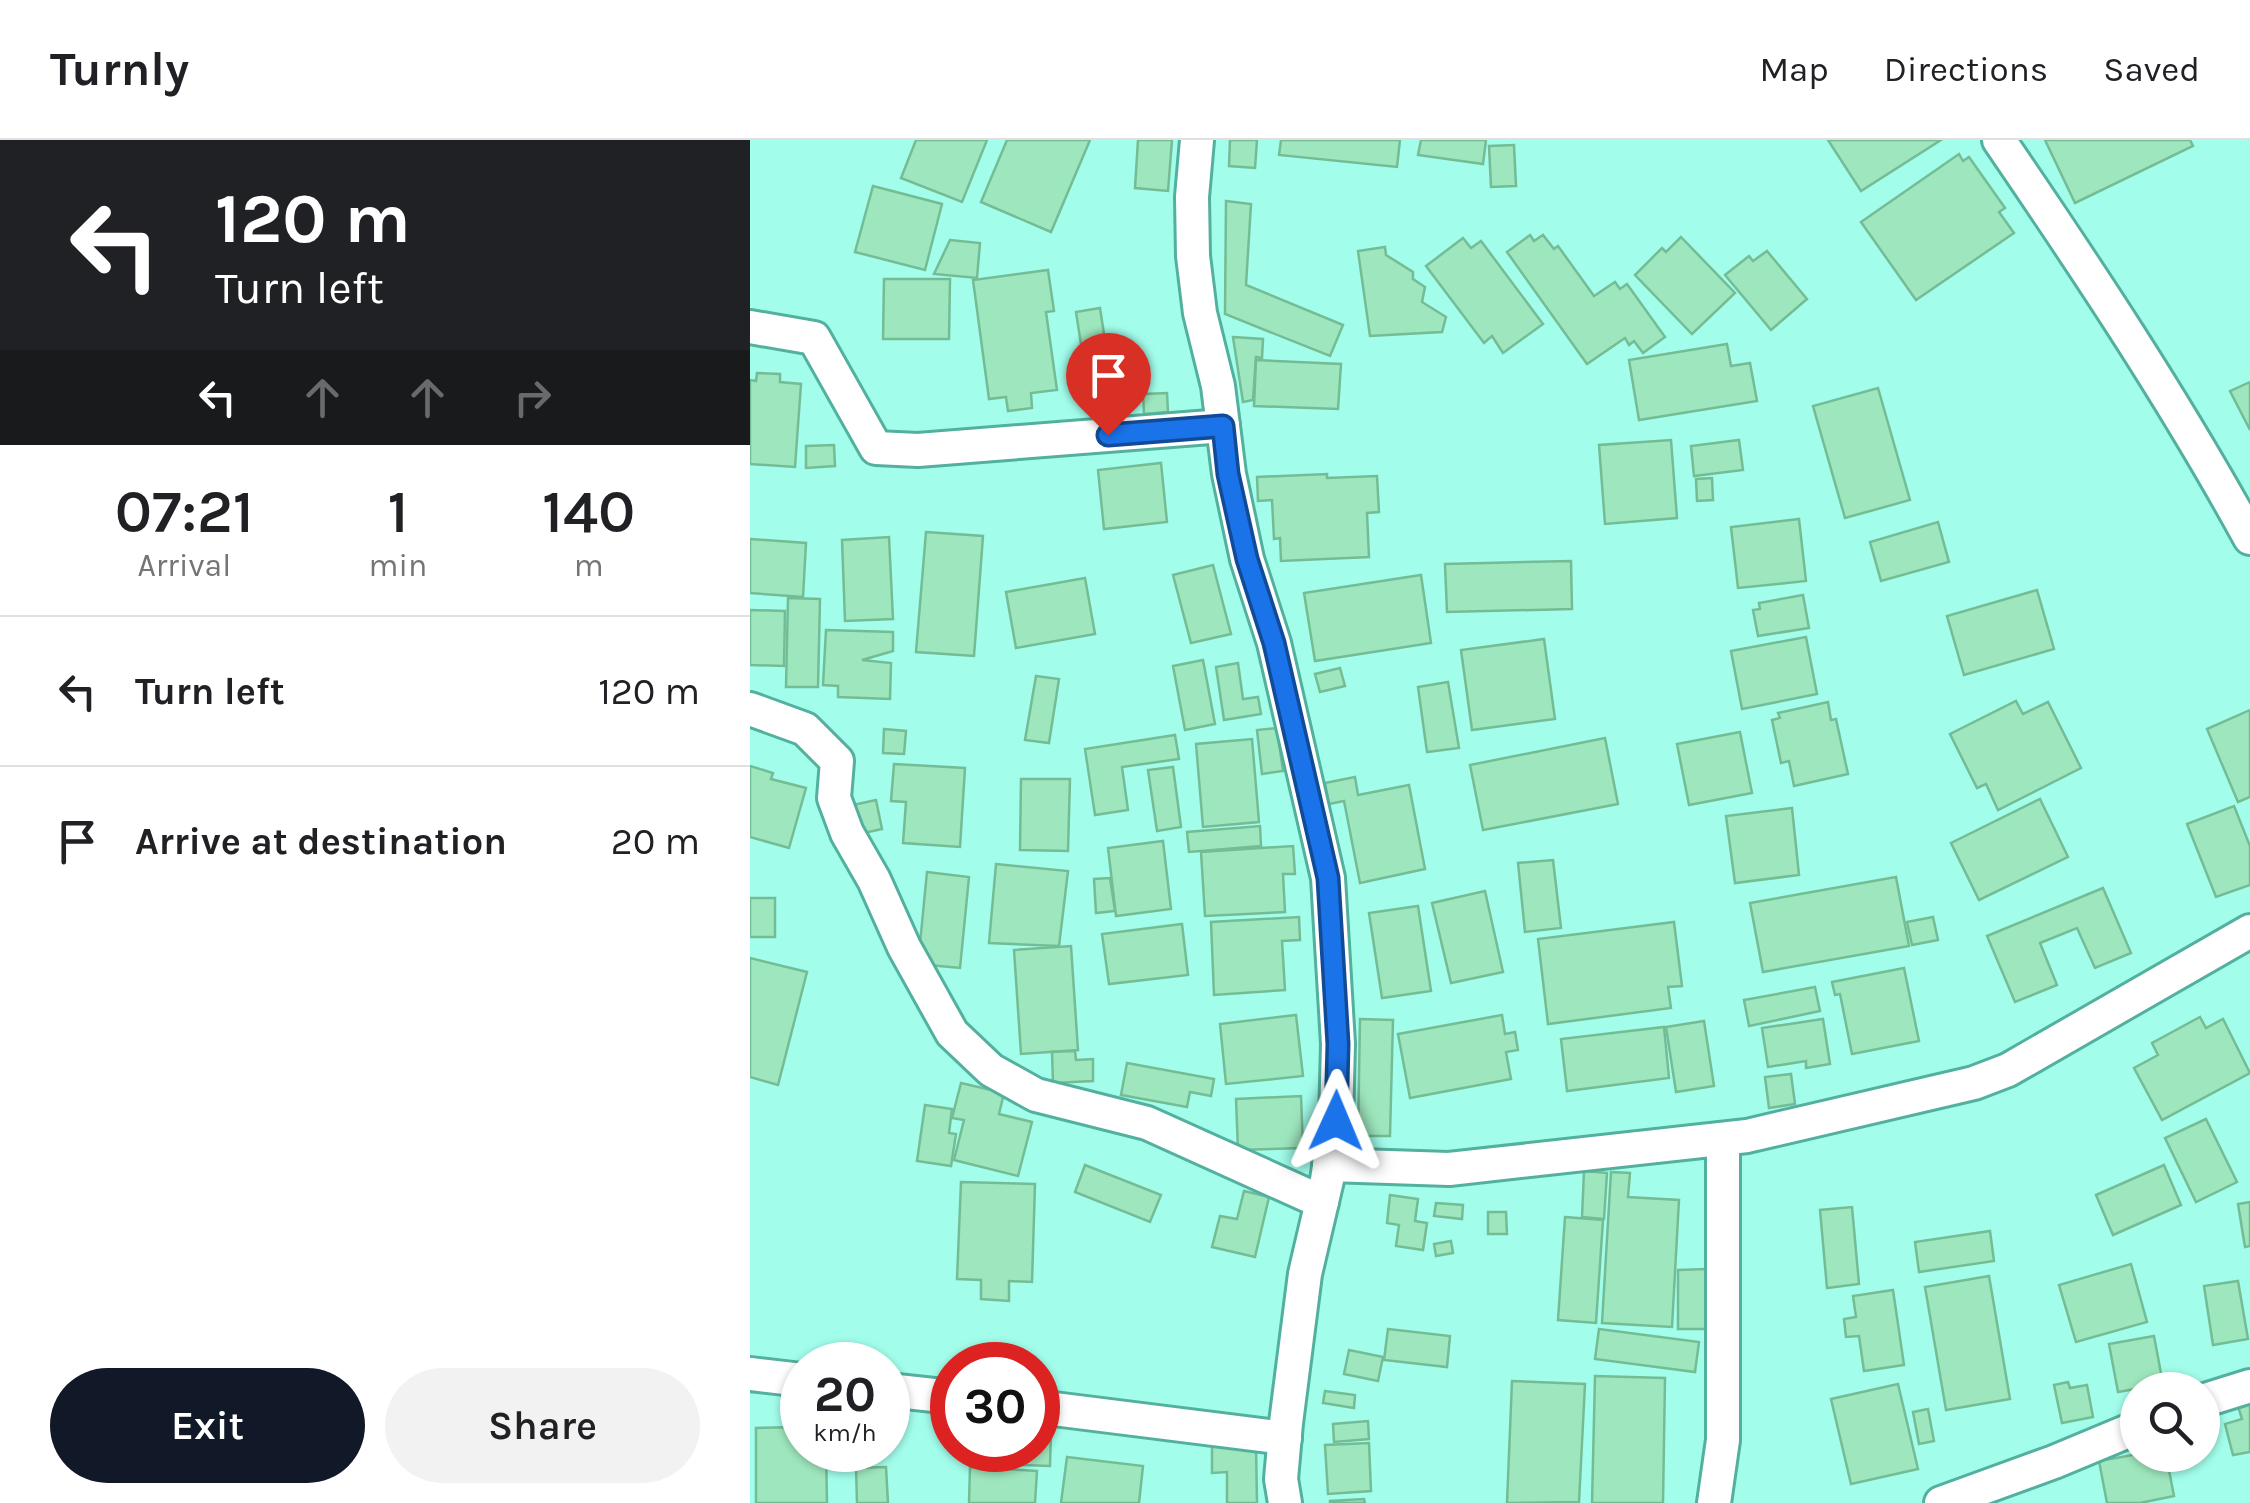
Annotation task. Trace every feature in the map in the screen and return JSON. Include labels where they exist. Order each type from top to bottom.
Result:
[{"type":"street","points":[[1197,140],[1192,197],[1193,256],[1200,313],[1218,386],[1228,474],[1247,559],[1274,643],[1328,878],[1338,1044],[1336,1121],[1305,1274],[1285,1438],[1285,1503]]},
{"type":"street","points":[[1999,140],[2079,258],[2212,469],[2250,538]]},
{"type":"street","points":[[750,327],[814,338],[876,448],[918,450],[1223,426]]},
{"type":"street","points":[[750,709],[805,729],[837,761],[834,798],[840,815],[904,947],[952,1033],[991,1070],[1036,1095],[1147,1124],[1322,1202]]},
{"type":"street","points":[[1329,1166],[1449,1169],[1747,1136],[1974,1083],[2008,1070],[2250,931]]},
{"type":"street","points":[[1714,1503],[1723,1440],[1722,1138]]},
{"type":"street","points":[[750,1374],[780,1377]]},
{"type":"street","points":[[2220,1395],[2250,1386]]},
{"type":"street","points":[[1060,1410],[1285,1438]]},
{"type":"street","points":[[1941,1503],[2120,1434]]},
{"type":"building","points":[[916,140],[987,140],[962,202],[901,178]]},
{"type":"building","points":[[1007,140],[1090,140],[1051,232],[981,202]]},
{"type":"building","points":[[1138,140],[1172,140],[1168,191],[1135,188]]},
{"type":"building","points":[[1230,140],[1257,140],[1255,168],[1229,166]]},
{"type":"building","points":[[1281,140],[1400,140],[1397,167],[1279,155]]},
{"type":"building","points":[[1421,140],[1486,140],[1483,164],[1418,155]]},
{"type":"building","points":[[1828,140],[1941,140],[1861,191]]},
{"type":"building","points":[[2045,140],[2190,140],[2193,146],[2075,203]]},
{"type":"building","points":[[1514,145],[1516,186],[1491,187],[1489,146]]},
{"type":"building","points":[[1959,154],[1963,161],[1969,157],[2005,208],[1999,212],[2014,233],[1916,300],[1861,222]]},
{"type":"building","points":[[873,186],[942,204],[925,270],[855,252]]},
{"type":"building","points":[[1226,201],[1251,204],[1246,285],[1343,325],[1330,356],[1225,314]]},
{"type":"building","points":[[1530,235],[1534,241],[1543,235],[1554,249],[1558,246],[1594,296],[1615,282],[1620,289],[1627,284],[1665,337],[1643,353],[1634,341],[1629,345],[1625,338],[1587,364],[1507,252]]},
{"type":"building","points":[[1681,237],[1735,293],[1692,334],[1635,275],[1662,248],[1666,252]]},
{"type":"building","points":[[1463,238],[1471,248],[1481,241],[1543,324],[1503,353],[1492,336],[1484,343],[1426,266]]},
{"type":"building","points":[[950,240],[980,243],[977,278],[934,274]]},
{"type":"building","points":[[1385,247],[1386,255],[1413,272],[1413,279],[1425,287],[1422,302],[1446,317],[1442,332],[1370,336],[1358,251]]},
{"type":"building","points":[[1767,251],[1807,299],[1771,330],[1725,275],[1749,256],[1753,261]]},
{"type":"building","points":[[1048,270],[1054,311],[1046,312],[1057,390],[1031,393],[1032,408],[1008,411],[1006,397],[989,399],[973,280]]},
{"type":"building","points":[[884,279],[950,279],[949,339],[883,339]]},
{"type":"building","points":[[1100,308],[1111,379],[1087,383],[1076,312]]},
{"type":"building","points":[[1233,337],[1263,339],[1262,358],[1256,357],[1253,400],[1243,402]]},
{"type":"building","points":[[1727,344],[1731,366],[1750,363],[1757,401],[1639,420],[1629,360]]},
{"type":"building","points":[[1256,360],[1341,364],[1338,409],[1254,406]]},
{"type":"building","points":[[757,373],[780,374],[780,382],[801,384],[795,467],[750,464],[750,380],[756,381]]},
{"type":"building","points":[[2250,382],[2250,430],[2230,391]]},
{"type":"building","points":[[1878,388],[1910,500],[1845,518],[1813,406]]},
{"type":"building","points":[[1167,393],[1168,412],[1144,414],[1143,394]]},
{"type":"building","points":[[1671,440],[1677,518],[1605,524],[1599,445]]},
{"type":"building","points":[[1739,440],[1743,470],[1694,476],[1691,446]]},
{"type":"building","points":[[834,445],[835,466],[806,468],[806,446]]},
{"type":"building","points":[[1161,463],[1167,522],[1104,529],[1098,470]]},
{"type":"building","points":[[1327,474],[1327,478],[1377,476],[1379,512],[1367,513],[1369,557],[1281,561],[1280,538],[1274,539],[1272,500],[1258,501],[1257,477]]},
{"type":"building","points":[[1712,478],[1713,500],[1697,501],[1696,479]]},
{"type":"building","points":[[1799,519],[1806,581],[1738,588],[1731,527]]},
{"type":"building","points":[[1938,522],[1949,562],[1881,581],[1870,542]]},
{"type":"building","points":[[926,532],[983,536],[974,656],[916,652]]},
{"type":"building","points":[[889,537],[893,619],[845,621],[842,540]]},
{"type":"building","points":[[750,539],[806,543],[803,597],[750,593]]},
{"type":"building","points":[[1571,561],[1572,609],[1447,612],[1445,564]]},
{"type":"building","points":[[1213,565],[1231,634],[1191,643],[1173,575]]},
{"type":"building","points":[[1421,575],[1431,643],[1315,661],[1304,593]]},
{"type":"building","points":[[1085,578],[1095,634],[1016,648],[1006,592]]},
{"type":"building","points":[[2037,590],[2054,649],[1964,675],[1947,616]]},
{"type":"building","points":[[1803,595],[1809,628],[1758,636],[1753,610],[1760,609],[1759,603]]},
{"type":"building","points":[[788,598],[820,599],[818,687],[786,687]]},
{"type":"building","points":[[750,610],[785,611],[784,666],[750,665]]},
{"type":"building","points":[[826,630],[893,632],[893,651],[862,660],[891,663],[890,699],[838,697],[838,686],[823,685]]},
{"type":"building","points":[[1806,637],[1817,694],[1742,709],[1731,651]]},
{"type":"building","points":[[1544,639],[1555,719],[1472,730],[1461,650]]},
{"type":"building","points":[[1203,660],[1215,724],[1185,730],[1173,666]]},
{"type":"building","points":[[1238,663],[1243,699],[1258,697],[1261,714],[1224,720],[1216,667]]},
{"type":"building","points":[[1340,668],[1345,686],[1320,692],[1315,674]]},
{"type":"building","points":[[1036,676],[1059,679],[1049,743],[1025,740]]},
{"type":"building","points":[[1448,682],[1459,748],[1427,752],[1418,687]]},
{"type":"building","points":[[2016,701],[2023,714],[2048,702],[2081,768],[1998,810],[1986,784],[1977,788],[1950,734]]},
{"type":"building","points":[[1828,702],[1831,720],[1836,719],[1848,774],[1794,786],[1789,761],[1781,763],[1772,720],[1780,718],[1778,713]]},
{"type":"building","points":[[2250,710],[2250,797],[2238,802],[2207,729]]},
{"type":"building","points":[[1277,728],[1283,771],[1262,774],[1257,730]]},
{"type":"building","points":[[884,729],[906,731],[904,754],[883,753]]},
{"type":"building","points":[[1740,732],[1752,793],[1689,805],[1677,744]]},
{"type":"building","points":[[1175,735],[1179,759],[1122,767],[1128,810],[1095,815],[1085,749]]},
{"type":"building","points":[[1605,738],[1618,804],[1483,830],[1470,765]]},
{"type":"building","points":[[1252,739],[1259,822],[1203,827],[1196,744]]},
{"type":"building","points":[[894,764],[965,768],[960,847],[903,843],[906,802],[891,801]]},
{"type":"building","points":[[750,766],[773,773],[771,779],[806,788],[789,848],[750,837]]},
{"type":"building","points":[[1173,767],[1181,827],[1157,831],[1148,770]]},
{"type":"building","points":[[1355,777],[1358,795],[1409,785],[1425,869],[1360,883],[1344,801],[1329,804],[1325,783]]},
{"type":"building","points":[[1021,779],[1070,779],[1068,851],[1020,850]]},
{"type":"building","points":[[2040,799],[2068,857],[1979,900],[1951,843]]},
{"type":"building","points":[[876,800],[882,829],[859,834],[853,805]]},
{"type":"building","points":[[2234,806],[2250,846],[2250,885],[2216,897],[2187,824]]},
{"type":"building","points":[[1792,808],[1799,875],[1735,883],[1726,816]]},
{"type":"building","points":[[1260,826],[1261,846],[1189,852],[1187,832]]},
{"type":"building","points":[[1163,841],[1171,909],[1116,916],[1108,848]]},
{"type":"building","points":[[1293,846],[1295,874],[1283,874],[1285,912],[1205,916],[1201,852]]},
{"type":"building","points":[[1553,860],[1561,928],[1525,932],[1518,863]]},
{"type":"building","points":[[996,864],[1068,871],[1059,946],[989,943]]},
{"type":"building","points":[[927,872],[969,877],[960,968],[918,964]]},
{"type":"building","points":[[1896,877],[1909,946],[1763,972],[1750,903]]},
{"type":"building","points":[[1110,878],[1115,911],[1096,913],[1094,879]]},
{"type":"building","points":[[2103,888],[2131,953],[2095,968],[2077,928],[2040,943],[2057,985],[2015,1002],[1987,936]]},
{"type":"building","points":[[1485,891],[1503,972],[1451,983],[1432,903]]},
{"type":"building","points":[[750,898],[775,898],[775,937],[750,937]]},
{"type":"building","points":[[1418,906],[1431,991],[1382,998],[1369,913]]},
{"type":"building","points":[[1299,917],[1300,940],[1282,941],[1285,990],[1214,995],[1211,922]]},
{"type":"building","points":[[1933,917],[1938,940],[1912,945],[1907,922]]},
{"type":"building","points":[[1674,922],[1682,986],[1668,987],[1671,1008],[1548,1024],[1538,939]]},
{"type":"building","points":[[1182,924],[1188,975],[1109,984],[1102,934]]},
{"type":"building","points":[[1071,946],[1078,1050],[1021,1054],[1014,950]]},
{"type":"building","points":[[750,958],[807,972],[778,1085],[750,1077]]},
{"type":"building","points":[[1904,968],[1919,1041],[1852,1054],[1840,994],[1835,995],[1832,982]]},
{"type":"building","points":[[1815,987],[1820,1011],[1749,1026],[1744,1000]]},
{"type":"building","points":[[1296,1015],[1303,1076],[1226,1084],[1220,1024]]},
{"type":"building","points":[[1502,1015],[1505,1034],[1515,1032],[1518,1050],[1506,1052],[1511,1079],[1410,1098],[1398,1034]]},
{"type":"building","points":[[2200,1017],[2206,1028],[2223,1019],[2250,1073],[2162,1120],[2134,1068],[2158,1055],[2152,1043]]},
{"type":"building","points":[[1360,1019],[1393,1020],[1390,1136],[1358,1136]]},
{"type":"building","points":[[1823,1019],[1830,1064],[1806,1068],[1806,1061],[1768,1067],[1762,1028]]},
{"type":"building","points":[[1704,1021],[1714,1086],[1676,1092],[1666,1027]]},
{"type":"building","points":[[1664,1027],[1669,1078],[1567,1091],[1561,1039]]},
{"type":"building","points":[[1075,1051],[1076,1060],[1093,1059],[1093,1081],[1053,1083],[1052,1052]]},
{"type":"building","points":[[1127,1063],[1214,1079],[1211,1096],[1190,1092],[1187,1107],[1121,1095]]},
{"type":"building","points":[[1791,1074],[1795,1104],[1769,1108],[1765,1077]]},
{"type":"building","points":[[961,1083],[1004,1093],[999,1114],[1032,1122],[1018,1176],[954,1160],[964,1120],[952,1118]]},
{"type":"building","points":[[1301,1096],[1303,1148],[1238,1150],[1236,1099]]},
{"type":"building","points":[[925,1105],[952,1109],[949,1133],[956,1134],[951,1166],[917,1161]]},
{"type":"building","points":[[2206,1119],[2237,1182],[2196,1202],[2165,1138]]},
{"type":"building","points":[[1085,1165],[1161,1195],[1150,1222],[1075,1192]]},
{"type":"building","points":[[2164,1165],[2181,1205],[2113,1235],[2096,1195]]},
{"type":"building","points":[[1584,1171],[1607,1173],[1604,1219],[1582,1217]]},
{"type":"building","points":[[1611,1172],[1630,1173],[1628,1197],[1679,1200],[1672,1327],[1602,1323]]},
{"type":"building","points":[[961,1182],[1035,1184],[1032,1282],[1009,1281],[1009,1301],[981,1299],[981,1280],[957,1279]]},
{"type":"building","points":[[1244,1191],[1269,1197],[1255,1257],[1212,1247],[1220,1216],[1237,1219]]},
{"type":"building","points":[[1390,1195],[1418,1199],[1415,1221],[1427,1223],[1423,1250],[1396,1246],[1399,1225],[1387,1223]]},
{"type":"building","points":[[2250,1202],[2250,1246],[2245,1247],[2238,1204]]},
{"type":"building","points":[[1436,1203],[1463,1205],[1462,1219],[1434,1216]]},
{"type":"building","points":[[1852,1207],[1859,1284],[1827,1288],[1820,1210]]},
{"type":"building","points":[[1488,1212],[1506,1212],[1507,1234],[1488,1234]]},
{"type":"building","points":[[1565,1217],[1603,1220],[1596,1323],[1558,1320]]},
{"type":"building","points":[[1990,1231],[1994,1261],[1919,1272],[1915,1242]]},
{"type":"building","points":[[1451,1241],[1453,1253],[1436,1256],[1434,1244]]},
{"type":"building","points":[[2131,1264],[2147,1322],[2076,1342],[2059,1285]]},
{"type":"building","points":[[1706,1269],[1706,1329],[1678,1329],[1678,1270]]},
{"type":"building","points":[[1989,1276],[2010,1399],[1946,1410],[1925,1287]]},
{"type":"building","points":[[2238,1281],[2248,1339],[2213,1345],[2204,1286]]},
{"type":"building","points":[[1893,1290],[1904,1365],[1864,1371],[1859,1336],[1846,1337],[1844,1319],[1856,1317],[1853,1296]]},
{"type":"building","points":[[1388,1329],[1450,1336],[1447,1367],[1384,1360]]},
{"type":"building","points":[[1599,1329],[1699,1342],[1695,1372],[1595,1359]]},
{"type":"building","points":[[2154,1336],[2161,1372],[2120,1372],[2118,1392],[2109,1344]]},
{"type":"building","points":[[1349,1350],[1383,1357],[1378,1381],[1344,1374]]},
{"type":"building","points":[[1595,1376],[1665,1378],[1663,1503],[1592,1503]]},
{"type":"building","points":[[1512,1381],[1585,1384],[1579,1502],[1507,1503]]},
{"type":"building","points":[[2068,1382],[2070,1388],[2087,1385],[2093,1417],[2062,1423],[2054,1385]]},
{"type":"building","points":[[1898,1384],[1918,1469],[1851,1484],[1831,1399]]},
{"type":"building","points":[[1325,1391],[1355,1395],[1354,1408],[1323,1403]]},
{"type":"building","points":[[2250,1396],[2250,1452],[2233,1455],[2225,1424],[2242,1419],[2236,1400]]},
{"type":"building","points":[[1928,1409],[1934,1441],[1919,1444],[1913,1412]]},
{"type":"building","points":[[1368,1421],[1369,1439],[1334,1442],[1333,1424]]},
{"type":"building","points":[[780,1427],[780,1472],[826,1472],[827,1503],[756,1503],[756,1428]]},
{"type":"building","points":[[1369,1443],[1371,1491],[1328,1494],[1325,1445]]},
{"type":"building","points":[[1212,1445],[1256,1445],[1257,1503],[1227,1503],[1227,1472],[1212,1473]]},
{"type":"building","points":[[1067,1457],[1143,1466],[1139,1503],[1061,1503]]},
{"type":"building","points":[[2120,1457],[2120,1472],[2169,1472],[2174,1496],[2140,1503],[2107,1503],[2099,1461]]},
{"type":"building","points":[[856,1472],[886,1472],[888,1503],[857,1503]]},
{"type":"building","points":[[970,1472],[1037,1472],[1035,1503],[969,1503]]},
{"type":"building","points":[[1364,1499],[1365,1503],[1330,1503],[1330,1501]]},
{"type":"route","points":[[1108,435],[1223,426],[1228,474],[1247,559],[1274,643],[1328,878],[1338,1044],[1336,1121]]}]
